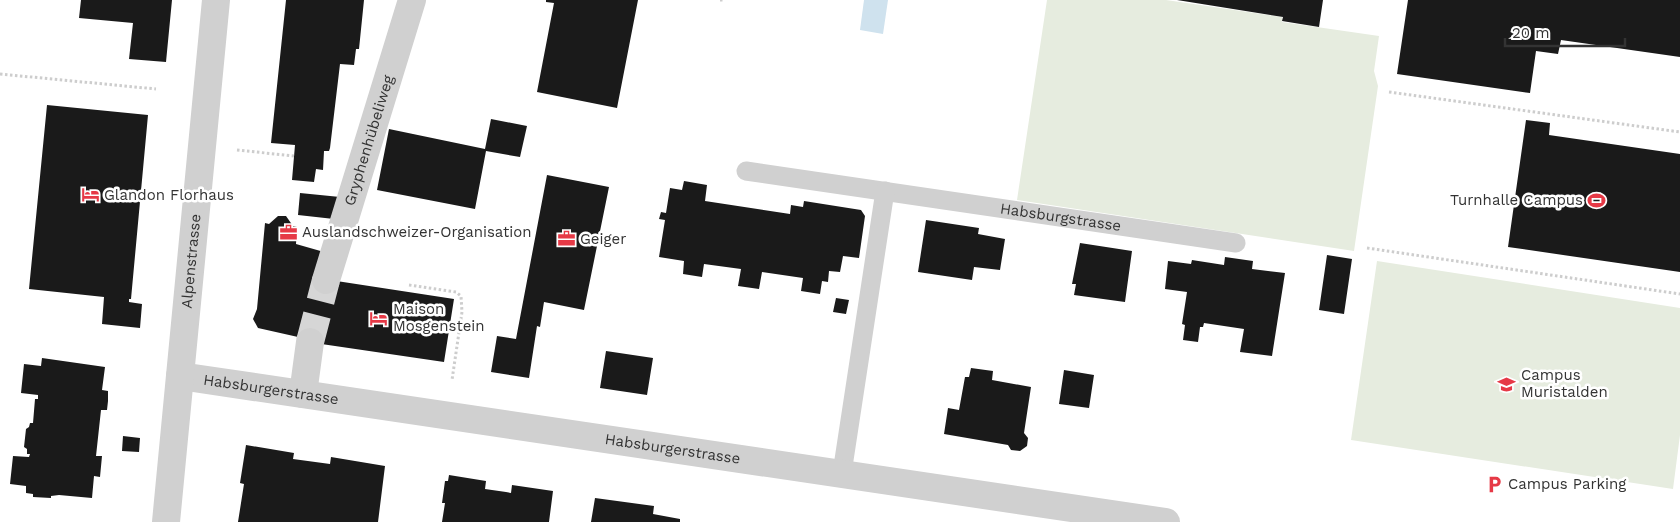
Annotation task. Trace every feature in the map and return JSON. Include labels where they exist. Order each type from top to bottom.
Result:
[{"type":"street","name":"Alpenstrasse","points":[[166,522],[216,0]]},
{"type":"street","name":"Gryphenhübeliweg","points":[[326,280],[412,0]]},
{"type":"street","points":[[303,394],[310,342]]},
{"type":"street","name":"Habsburgerstrasse","points":[[180,376],[1166,522]]},
{"type":"lane","name":"Habsburgstrasse","points":[[746,171],[1236,243]]},
{"type":"lane","points":[[842,473],[884,191]]},
{"type":"path","points":[[0,74],[156,89]]},
{"type":"path","points":[[1389,92],[1680,132]]},
{"type":"path","points":[[229,150],[294,156]]},
{"type":"path","points":[[1367,248],[1680,294]]},
{"type":"path","points":[[409,285],[456,292],[461,296],[462,312],[451,385]]},
{"type":"shaded area","points":[[1047,0],[1166,0],[1282,17],[1282,22],[1379,36],[1374,71],[1378,86],[1354,251],[1017,200]]},
{"type":"shaded area","points":[[1377,261],[1680,308],[1680,435],[1673,489],[1351,440]]},
{"type":"water","points":[[864,0],[888,0],[883,34],[860,30]]},
{"type":"building","points":[[81,0],[172,0],[166,62],[129,59],[133,23],[79,18]]},
{"type":"building","points":[[286,0],[364,0],[359,49],[356,49],[354,65],[340,64],[330,148],[329,151],[324,151],[323,170],[316,169],[314,182],[292,180],[295,145],[271,143]]},
{"type":"building","points":[[546,0],[638,0],[617,108],[537,92],[554,3],[546,2]]},
{"type":"building","points":[[1177,0],[1323,0],[1319,27],[1282,21],[1283,17]]},
{"type":"building","points":[[1408,0],[1680,0],[1680,57],[1561,40],[1558,54],[1536,51],[1530,93],[1397,74]]},
{"type":"building","points":[[47,105],[148,115],[131,299],[129,299],[129,302],[142,304],[140,328],[102,324],[104,297],[29,289]]},
{"type":"building","points":[[491,119],[527,126],[520,157],[486,151],[475,209],[377,190],[389,129],[485,149]]},
{"type":"building","name":"Turnhalle Campus","points":[[1526,120],[1550,123],[1549,135],[1680,154],[1680,272],[1508,247]]},
{"type":"building","points":[[547,175],[609,187],[584,310],[544,302],[540,327],[537,326],[529,378],[491,372],[497,336],[516,339]]},
{"type":"building","points":[[684,181],[707,185],[705,201],[790,214],[791,205],[803,207],[804,201],[861,210],[865,216],[859,258],[843,256],[840,272],[829,271],[828,282],[822,281],[820,294],[801,291],[803,278],[762,272],[759,289],[738,286],[741,269],[704,264],[702,277],[683,274],[684,261],[659,257],[665,220],[659,219],[661,212],[666,213],[670,188],[682,190]]},
{"type":"building","points":[[300,193],[340,197],[334,219],[298,215]]},
{"type":"building","points":[[278,216],[286,216],[293,226],[297,227],[296,244],[324,252],[317,278],[454,299],[444,362],[301,341],[298,337],[258,328],[253,319],[257,309],[265,223],[269,224]]},
{"type":"building","points":[[926,220],[979,228],[978,234],[1005,239],[1000,270],[974,267],[972,280],[918,272]]},
{"type":"building","points":[[1080,243],[1132,251],[1125,302],[1074,295],[1076,284],[1072,284]]},
{"type":"building","points":[[1327,255],[1352,259],[1344,314],[1319,310]]},
{"type":"building","points":[[1225,257],[1253,261],[1252,269],[1285,273],[1272,356],[1240,352],[1244,329],[1204,323],[1203,327],[1200,327],[1198,342],[1183,340],[1185,325],[1182,324],[1187,292],[1165,289],[1168,261],[1191,264],[1192,260],[1224,265]]},
{"type":"building","points":[[836,298],[849,300],[846,314],[833,312]]},
{"type":"building","points":[[606,351],[653,358],[647,395],[600,388]]},
{"type":"building","points":[[42,358],[105,367],[102,390],[108,391],[108,401],[107,410],[101,410],[96,456],[102,456],[100,477],[94,476],[92,498],[59,495],[51,496],[51,498],[33,497],[33,494],[26,493],[26,486],[10,484],[13,456],[29,457],[30,454],[27,454],[27,449],[24,447],[26,429],[30,423],[33,423],[35,399],[38,399],[38,395],[21,393],[24,364],[41,366]]},
{"type":"building","points":[[971,368],[993,371],[992,380],[1031,387],[1024,433],[1028,438],[1027,446],[1020,451],[1011,450],[1008,445],[944,434],[948,408],[959,410],[965,377],[969,377]]},
{"type":"building","points":[[1064,370],[1094,375],[1089,408],[1059,404]]},
{"type":"building","points":[[123,436],[140,438],[139,452],[122,451]]},
{"type":"building","points":[[246,445],[294,453],[293,459],[330,464],[331,457],[385,466],[378,522],[238,522],[244,484],[240,483]]},
{"type":"building","points":[[449,475],[486,481],[485,489],[511,493],[512,485],[553,491],[549,522],[442,522],[445,503],[442,503],[445,481],[448,481]]},
{"type":"building","points":[[595,498],[654,506],[653,514],[680,519],[680,522],[591,522]]},
{"type":"tunnel","points":[[310,342],[326,280]]},
{"type":"place","name":"Glandon Florhaus","points":[[90,195]]},
{"type":"place","name":"Turnhalle Campus","points":[[1597,200]]},
{"type":"place","name":"Auslandschweizer-Organisation","points":[[288,232]]},
{"type":"place","name":"Geiger","points":[[566,239]]},
{"type":"place","name":"Maison Mosgenstein","points":[[379,318]]},
{"type":"place","name":"Campus Muristalden","points":[[1507,384]]},
{"type":"place","name":"Campus Parking","points":[[1494,484]]}]
